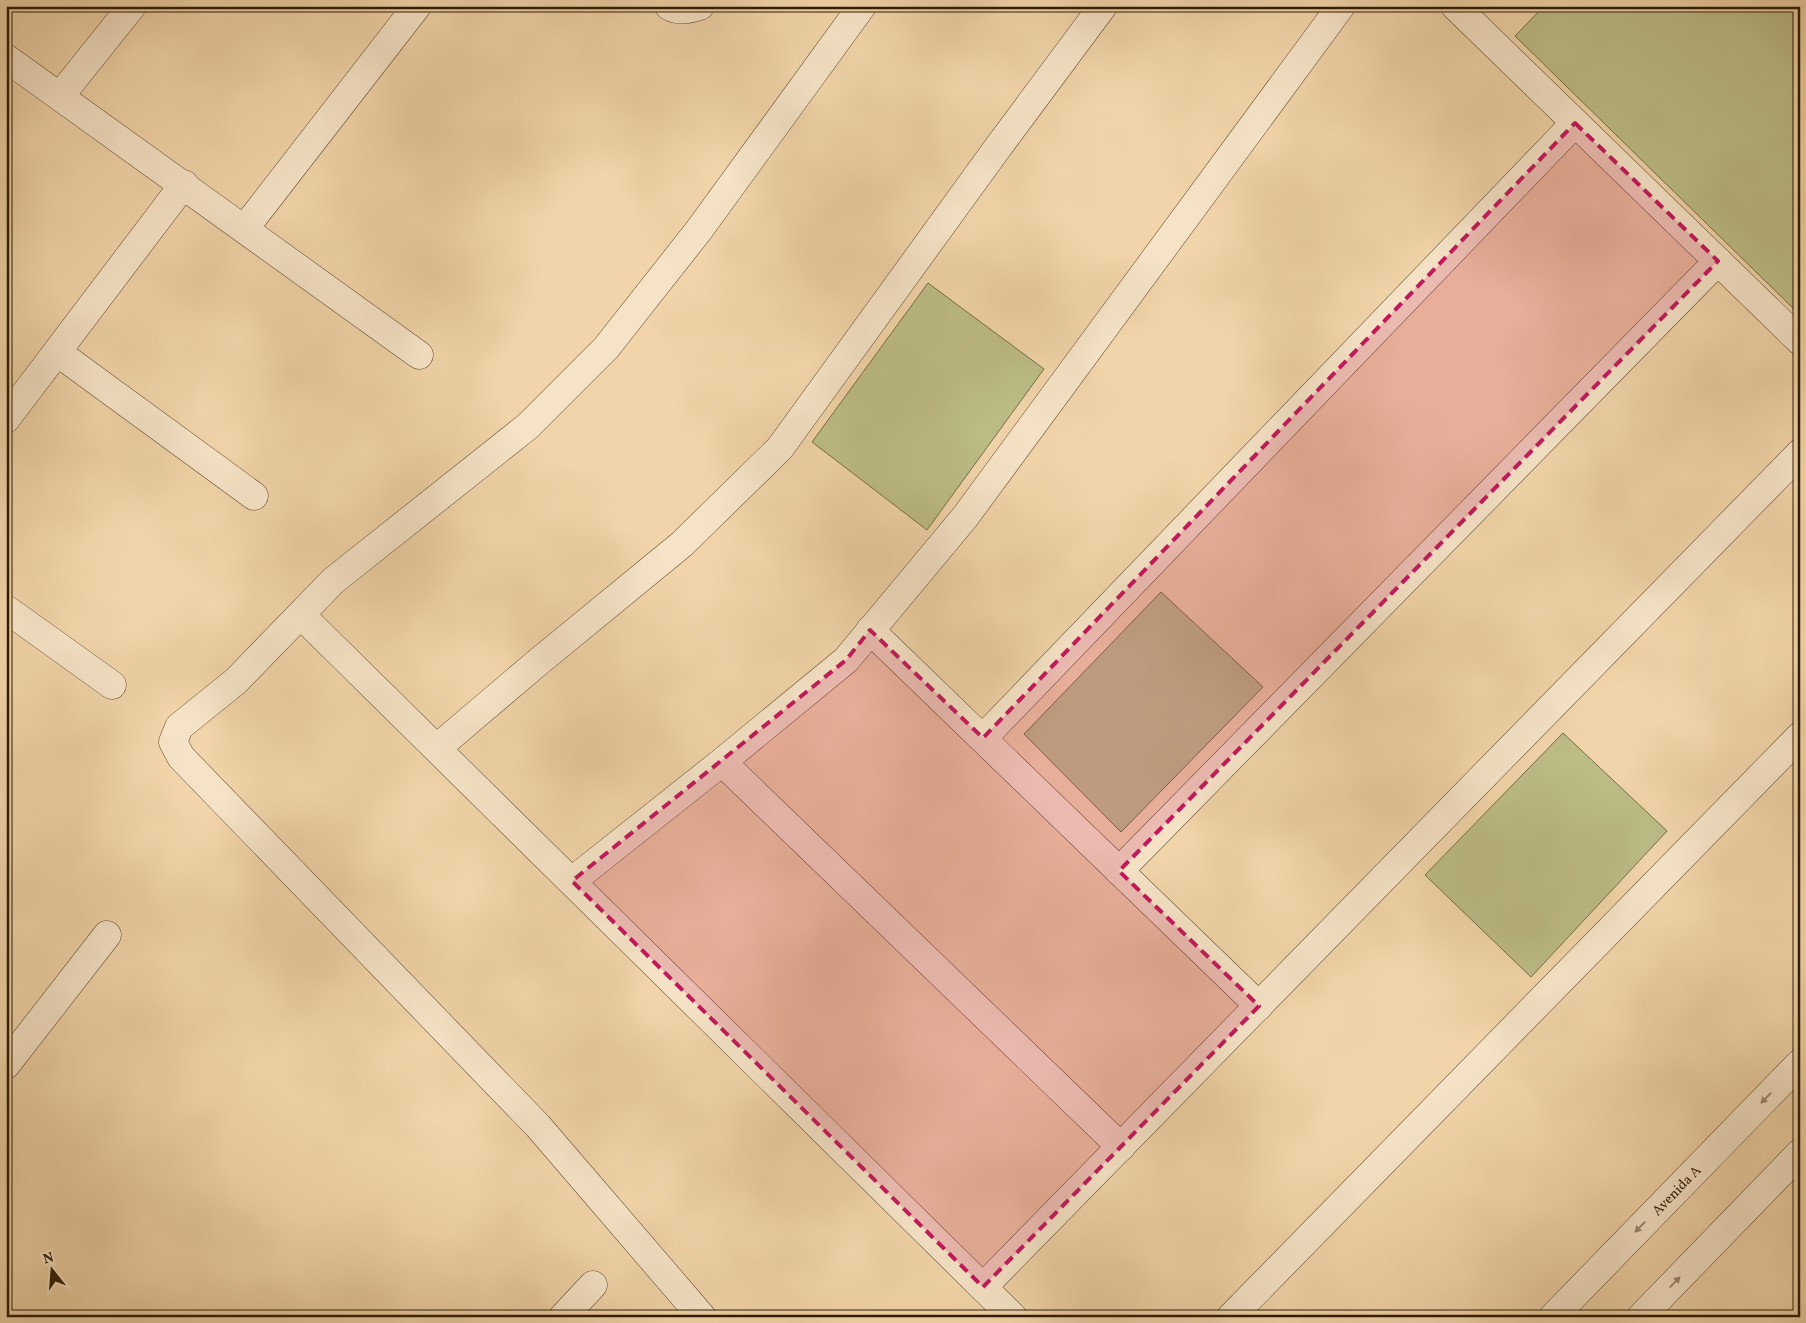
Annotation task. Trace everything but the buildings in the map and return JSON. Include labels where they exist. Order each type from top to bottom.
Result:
[{"type":"street","points":[[60,96],[132,6]]},
{"type":"street","points":[[245,228],[417,6]]},
{"type":"street","points":[[669,6],[673,9],[689,10],[700,6]]},
{"type":"street","points":[[702,1317],[538,1126],[181,757],[174,742],[179,727],[236,681],[333,581],[528,426],[606,348],[699,230],[862,6]]},
{"type":"street","points":[[437,748],[682,544],[780,448],[1103,6]]},
{"type":"street","points":[[572,881],[722,762],[846,660],[965,517],[1341,6]]},
{"type":"street","points":[[1455,6],[1800,341]]},
{"type":"street","points":[[6,58],[184,184],[419,355]]},
{"type":"street","points":[[982,738],[1575,123]]},
{"type":"street","points":[[6,420],[184,184]]},
{"type":"street","points":[[1120,870],[1718,261]]},
{"type":"street","points":[[57,352],[254,496]]},
{"type":"street","points":[[984,1287],[1800,453]]},
{"type":"street","points":[[6,609],[112,685]]},
{"type":"street","points":[[301,615],[1013,1317]]},
{"type":"street","points":[[870,630],[1259,1006]]},
{"type":"street","points":[[1231,1317],[1800,736]]},
{"type":"street","points":[[722,762],[1122,1147]]},
{"type":"street","points":[[6,1065],[107,934]]},
{"type":"street","name":"Avenida A","points":[[1553,1317],[1800,1064]]},
{"type":"street","points":[[1641,1317],[1800,1153]]},
{"type":"street","points":[[562,1317],[593,1285]]},
{"type":"highlighted area","points":[[1575,123],[1718,261],[1119,871],[1259,1006],[983,1287],[572,881],[846,660],[870,630],[983,738]]},
{"type":"green space","points":[[1544,6],[1791,6],[1800,15],[1800,315],[1515,36]]},
{"type":"green space","points":[[928,283],[1044,369],[927,530],[812,442]]},
{"type":"green space","points":[[1161,592],[1263,687],[1121,832],[1024,734]]},
{"type":"green space","points":[[1563,733],[1667,831],[1531,977],[1425,875]]}]
